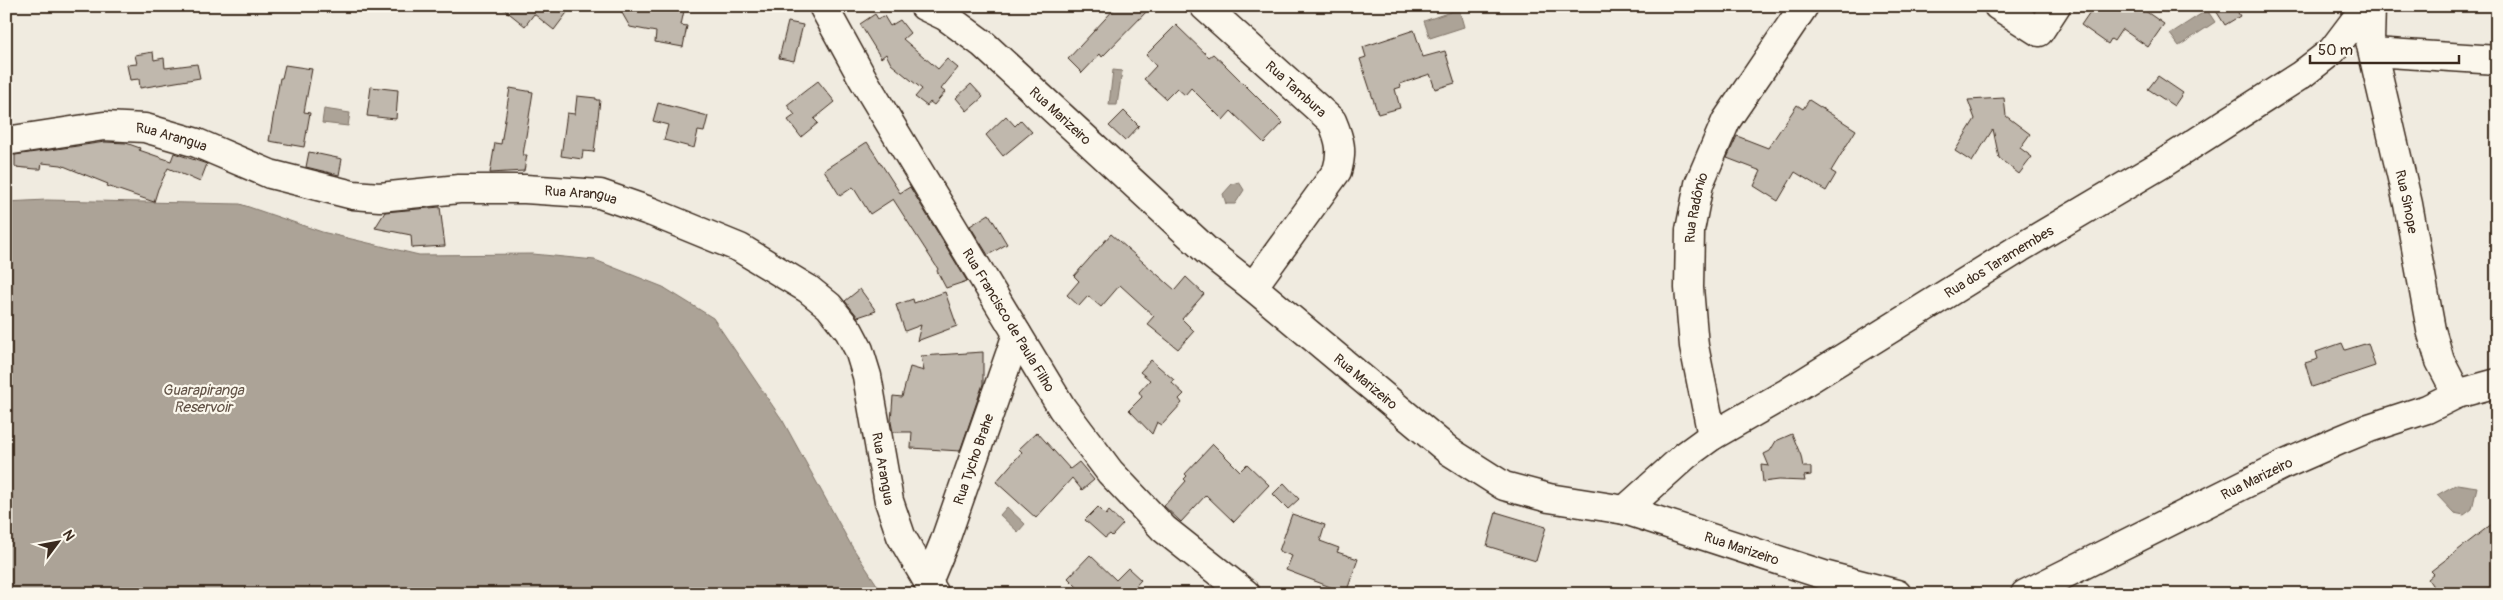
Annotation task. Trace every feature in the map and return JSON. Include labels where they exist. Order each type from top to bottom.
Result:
[{"type":"street","name":"Rua Francisco de Paula Filho","points":[[823,6],[859,71],[1062,408],[1110,472],[1164,529],[1246,594]]},
{"type":"street","name":"Rua Marizeiro","points":[[924,6],[945,16],[983,44],[1207,252],[1253,287],[1449,451],[1504,486],[1549,498],[1625,510],[1824,575],[1897,594]]},
{"type":"street","name":"Rua Tambura","points":[[1204,6],[1332,121],[1341,142],[1341,156],[1336,171],[1253,287]]},
{"type":"street","name":"Rua Radônio","points":[[1712,436],[1694,346],[1689,288],[1690,230],[1699,184],[1726,121],[1804,6]]},
{"type":"street","points":[[1998,6],[2039,32],[2056,6]]},
{"type":"street","name":"Rua dos Taramembes","points":[[1625,510],[1679,461],[1712,436],[1787,393],[2020,248],[2162,164],[2302,75],[2332,51],[2366,6]]},
{"type":"street","name":"Rua Sinope","points":[[2371,6],[2369,20],[2373,52],[2408,204],[2436,348],[2457,394]]},
{"type":"street","points":[[2373,52],[2497,60]]},
{"type":"street","name":"Rua Arangua","points":[[6,141],[104,126],[144,128],[197,143],[270,174],[353,195],[380,197],[459,189],[525,189],[600,194],[652,212],[740,248],[808,289],[829,306],[849,331],[859,350],[867,376],[889,502],[901,536],[931,588]]},
{"type":"street","name":"Rua Tycho Brahe","points":[[931,588],[944,544],[1017,334]]},
{"type":"street","name":"Rua Marizeiro","points":[[2025,594],[2283,465],[2368,428],[2427,409],[2457,394],[2497,383]]},
{"type":"water","points":[[1459,9],[1464,27],[1430,38],[1424,21]]},
{"type":"water","points":[[2207,10],[2215,22],[2179,46],[2170,34]]},
{"type":"water","points":[[1113,70],[1122,71],[1117,105],[1109,105]]},
{"type":"water","points":[[324,109],[350,113],[348,126],[322,123]]},
{"type":"water","points":[[1239,182],[1244,190],[1235,204],[1226,204],[1223,194],[1232,184]]},
{"type":"water","name":"Guarapiranga Reservoir","points":[[46,200],[240,204],[322,232],[419,255],[533,254],[595,260],[663,287],[713,318],[783,421],[851,545],[883,594],[6,594],[6,202]]},
{"type":"water","points":[[2457,484],[2477,487],[2472,509],[2464,515],[2454,513],[2437,495]]},
{"type":"water","points":[[1007,507],[1025,524],[1018,532],[1000,515]]},
{"type":"building","points":[[500,6],[572,6],[554,30],[534,14],[525,26]]},
{"type":"building","points":[[618,6],[685,6],[681,25],[687,26],[683,47],[655,42],[656,32],[630,27]]},
{"type":"building","points":[[1117,6],[1152,6],[1102,57],[1100,54],[1082,73],[1068,59]]},
{"type":"building","points":[[2094,6],[2138,6],[2164,24],[2148,47],[2122,29],[2114,41],[2111,39],[2108,44],[2081,25]]},
{"type":"building","points":[[2213,6],[2234,6],[2240,16],[2225,25]]},
{"type":"building","points":[[875,14],[878,19],[884,16],[890,26],[900,20],[910,33],[903,39],[938,69],[947,59],[958,68],[941,89],[945,92],[934,105],[930,102],[927,106],[915,97],[922,89],[891,64],[886,54],[881,58],[860,24]]},
{"type":"building","points":[[788,22],[803,25],[794,61],[779,58]]},
{"type":"building","points":[[1176,25],[1209,57],[1213,54],[1224,64],[1283,123],[1264,143],[1231,111],[1223,120],[1191,88],[1185,95],[1177,88],[1166,99],[1144,79],[1156,66],[1146,55]]},
{"type":"building","points":[[1414,30],[1423,57],[1445,51],[1455,83],[1435,89],[1430,74],[1400,84],[1401,87],[1395,89],[1400,108],[1378,114],[1360,59],[1366,57],[1363,47]]},
{"type":"building","points":[[153,52],[154,60],[164,58],[165,68],[197,64],[200,78],[140,88],[139,79],[130,80],[127,65],[137,64],[135,55]]},
{"type":"building","points":[[285,65],[312,69],[304,112],[310,113],[304,147],[269,141],[280,78],[282,78]]},
{"type":"building","points":[[2158,76],[2183,93],[2174,106],[2148,89]]},
{"type":"building","points":[[818,81],[835,102],[814,119],[818,123],[801,137],[788,120],[795,115],[787,105]]},
{"type":"building","points":[[971,84],[983,97],[967,111],[956,98]]},
{"type":"building","points":[[371,87],[398,90],[396,119],[367,116]]},
{"type":"building","points":[[510,88],[533,92],[523,155],[527,155],[524,171],[490,173],[495,143],[501,144]]},
{"type":"building","points":[[577,96],[600,100],[594,152],[583,151],[582,159],[561,156],[567,113],[575,114]]},
{"type":"building","points":[[2004,98],[2006,116],[2030,134],[2020,148],[2032,157],[2019,174],[1999,158],[1993,129],[1972,162],[1955,151],[1975,119],[1968,100]]},
{"type":"building","points":[[1809,100],[1856,130],[1831,171],[1836,174],[1826,191],[1795,172],[1778,201],[1754,186],[1761,171],[1727,158],[1737,136],[1768,148],[1797,105],[1803,109]]},
{"type":"building","points":[[658,103],[708,116],[704,132],[698,131],[694,148],[664,140],[668,125],[653,121]]},
{"type":"building","points":[[1124,111],[1139,126],[1125,141],[1109,126]]},
{"type":"building","points":[[1006,116],[1015,126],[1021,120],[1032,132],[1003,156],[986,135]]},
{"type":"building","points":[[105,142],[126,143],[140,148],[139,150],[171,161],[174,153],[207,164],[200,182],[168,168],[154,202],[107,186],[108,184],[61,165],[42,163],[41,169],[15,167],[15,155]]},
{"type":"building","points":[[867,142],[900,193],[910,187],[967,281],[946,288],[937,271],[938,269],[893,199],[870,214],[853,187],[840,196],[824,170]]},
{"type":"building","points":[[309,152],[342,159],[339,175],[306,167]]},
{"type":"building","points":[[440,207],[445,246],[412,248],[411,235],[375,228],[385,212]]},
{"type":"building","points":[[989,214],[1007,244],[988,255],[970,226]]},
{"type":"building","points":[[1111,234],[1175,290],[1186,277],[1204,294],[1182,319],[1194,331],[1178,349],[1147,324],[1154,316],[1120,285],[1101,307],[1088,296],[1079,306],[1067,295],[1079,281],[1074,276]]},
{"type":"building","points":[[860,289],[876,311],[858,317],[845,301]]},
{"type":"building","points":[[945,292],[957,326],[917,341],[921,325],[905,331],[896,305],[913,299],[914,303]]},
{"type":"building","points":[[2342,343],[2345,350],[2368,343],[2375,366],[2312,387],[2305,363],[2318,359],[2316,352]]},
{"type":"building","points":[[983,352],[983,384],[960,451],[911,448],[912,432],[893,432],[891,422],[893,396],[902,397],[910,367],[924,371],[921,356]]},
{"type":"building","points":[[1151,360],[1174,380],[1172,383],[1184,394],[1179,399],[1182,403],[1162,425],[1157,422],[1152,434],[1129,410],[1142,397],[1139,392],[1150,380],[1140,372]]},
{"type":"building","points":[[1037,432],[1070,469],[1079,462],[1094,480],[1082,490],[1072,478],[1036,518],[996,482],[1022,452],[1019,449]]},
{"type":"building","points":[[1792,434],[1801,456],[1803,467],[1811,467],[1811,475],[1804,476],[1805,481],[1779,480],[1763,482],[1761,465],[1769,466],[1764,454],[1770,451],[1776,441]]},
{"type":"building","points":[[1213,444],[1240,471],[1247,464],[1269,485],[1234,522],[1206,495],[1181,522],[1164,506],[1186,481],[1184,479],[1187,476],[1185,474]]},
{"type":"building","points":[[1284,483],[1299,499],[1288,509],[1273,494]]},
{"type":"building","points":[[1098,507],[1106,515],[1109,511],[1123,524],[1112,536],[1110,534],[1105,538],[1085,520]]},
{"type":"building","points":[[1496,512],[1546,527],[1536,561],[1487,546]]},
{"type":"building","points":[[1292,514],[1325,525],[1320,541],[1339,548],[1337,552],[1358,559],[1346,593],[1286,570],[1292,556],[1279,551]]},
{"type":"building","points":[[2497,520],[2497,581],[2480,594],[2438,594],[2428,579],[2434,574],[2431,571]]},
{"type":"building","points":[[1090,555],[1116,580],[1128,568],[1141,580],[1130,592],[1131,594],[1084,594],[1068,578]]}]
